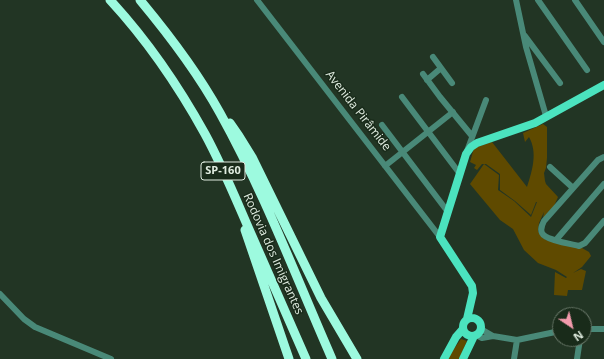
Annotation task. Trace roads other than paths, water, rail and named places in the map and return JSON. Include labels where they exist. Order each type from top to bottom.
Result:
[{"type":"highway","name":"Rodovia dos Imigrantes","points":[[110,0],[144,41],[191,110],[218,161],[245,218],[306,359]]},
{"type":"highway","name":"Rodovia dos Imigrantes","points":[[140,0],[168,34],[196,73],[220,113],[260,194],[332,359]]},
{"type":"highway","points":[[220,113],[233,127],[249,152],[322,298],[357,359]]},
{"type":"highway","points":[[245,218],[244,232],[260,273],[289,359]]},
{"type":"main road","points":[[470,318],[472,286],[440,237],[466,154],[473,145],[483,140],[516,130],[604,85]]},
{"type":"main road","points":[[444,359],[456,337],[463,329],[464,322],[470,318]]},
{"type":"main road","points":[[463,359],[477,333],[479,321],[470,318]]},
{"type":"main road","points":[[463,329],[468,335],[477,333]]},
{"type":"street","name":"Avenida Pirâmide","points":[[257,0],[440,237]]},
{"type":"street","points":[[516,0],[546,116]]},
{"type":"street","points":[[538,0],[586,70]]},
{"type":"street","points":[[575,0],[604,42]]},
{"type":"street","points":[[524,35],[560,84]]},
{"type":"street","points":[[433,57],[452,83]]},
{"type":"street","points":[[441,68],[425,77],[472,136]]},
{"type":"street","points":[[402,97],[460,174]]},
{"type":"street","points":[[466,154],[486,100]]},
{"type":"street","points":[[385,166],[453,112]]},
{"type":"street","points":[[382,125],[448,212]]},
{"type":"street","points":[[476,127],[477,137],[483,140]]},
{"type":"street","points":[[604,157],[598,160],[573,188],[542,226],[541,230],[544,236],[579,246],[582,245],[604,221]]},
{"type":"street","points":[[550,167],[573,188]]},
{"type":"street","points":[[556,240],[604,184]]},
{"type":"street","points":[[0,294],[24,319],[35,327],[111,359]]},
{"type":"street","points":[[592,329],[604,329]]},
{"type":"street","points":[[477,333],[516,340],[552,333]]},
{"type":"street","points":[[514,359],[516,340]]},
{"type":"street","points":[[577,359],[579,347]]}]
